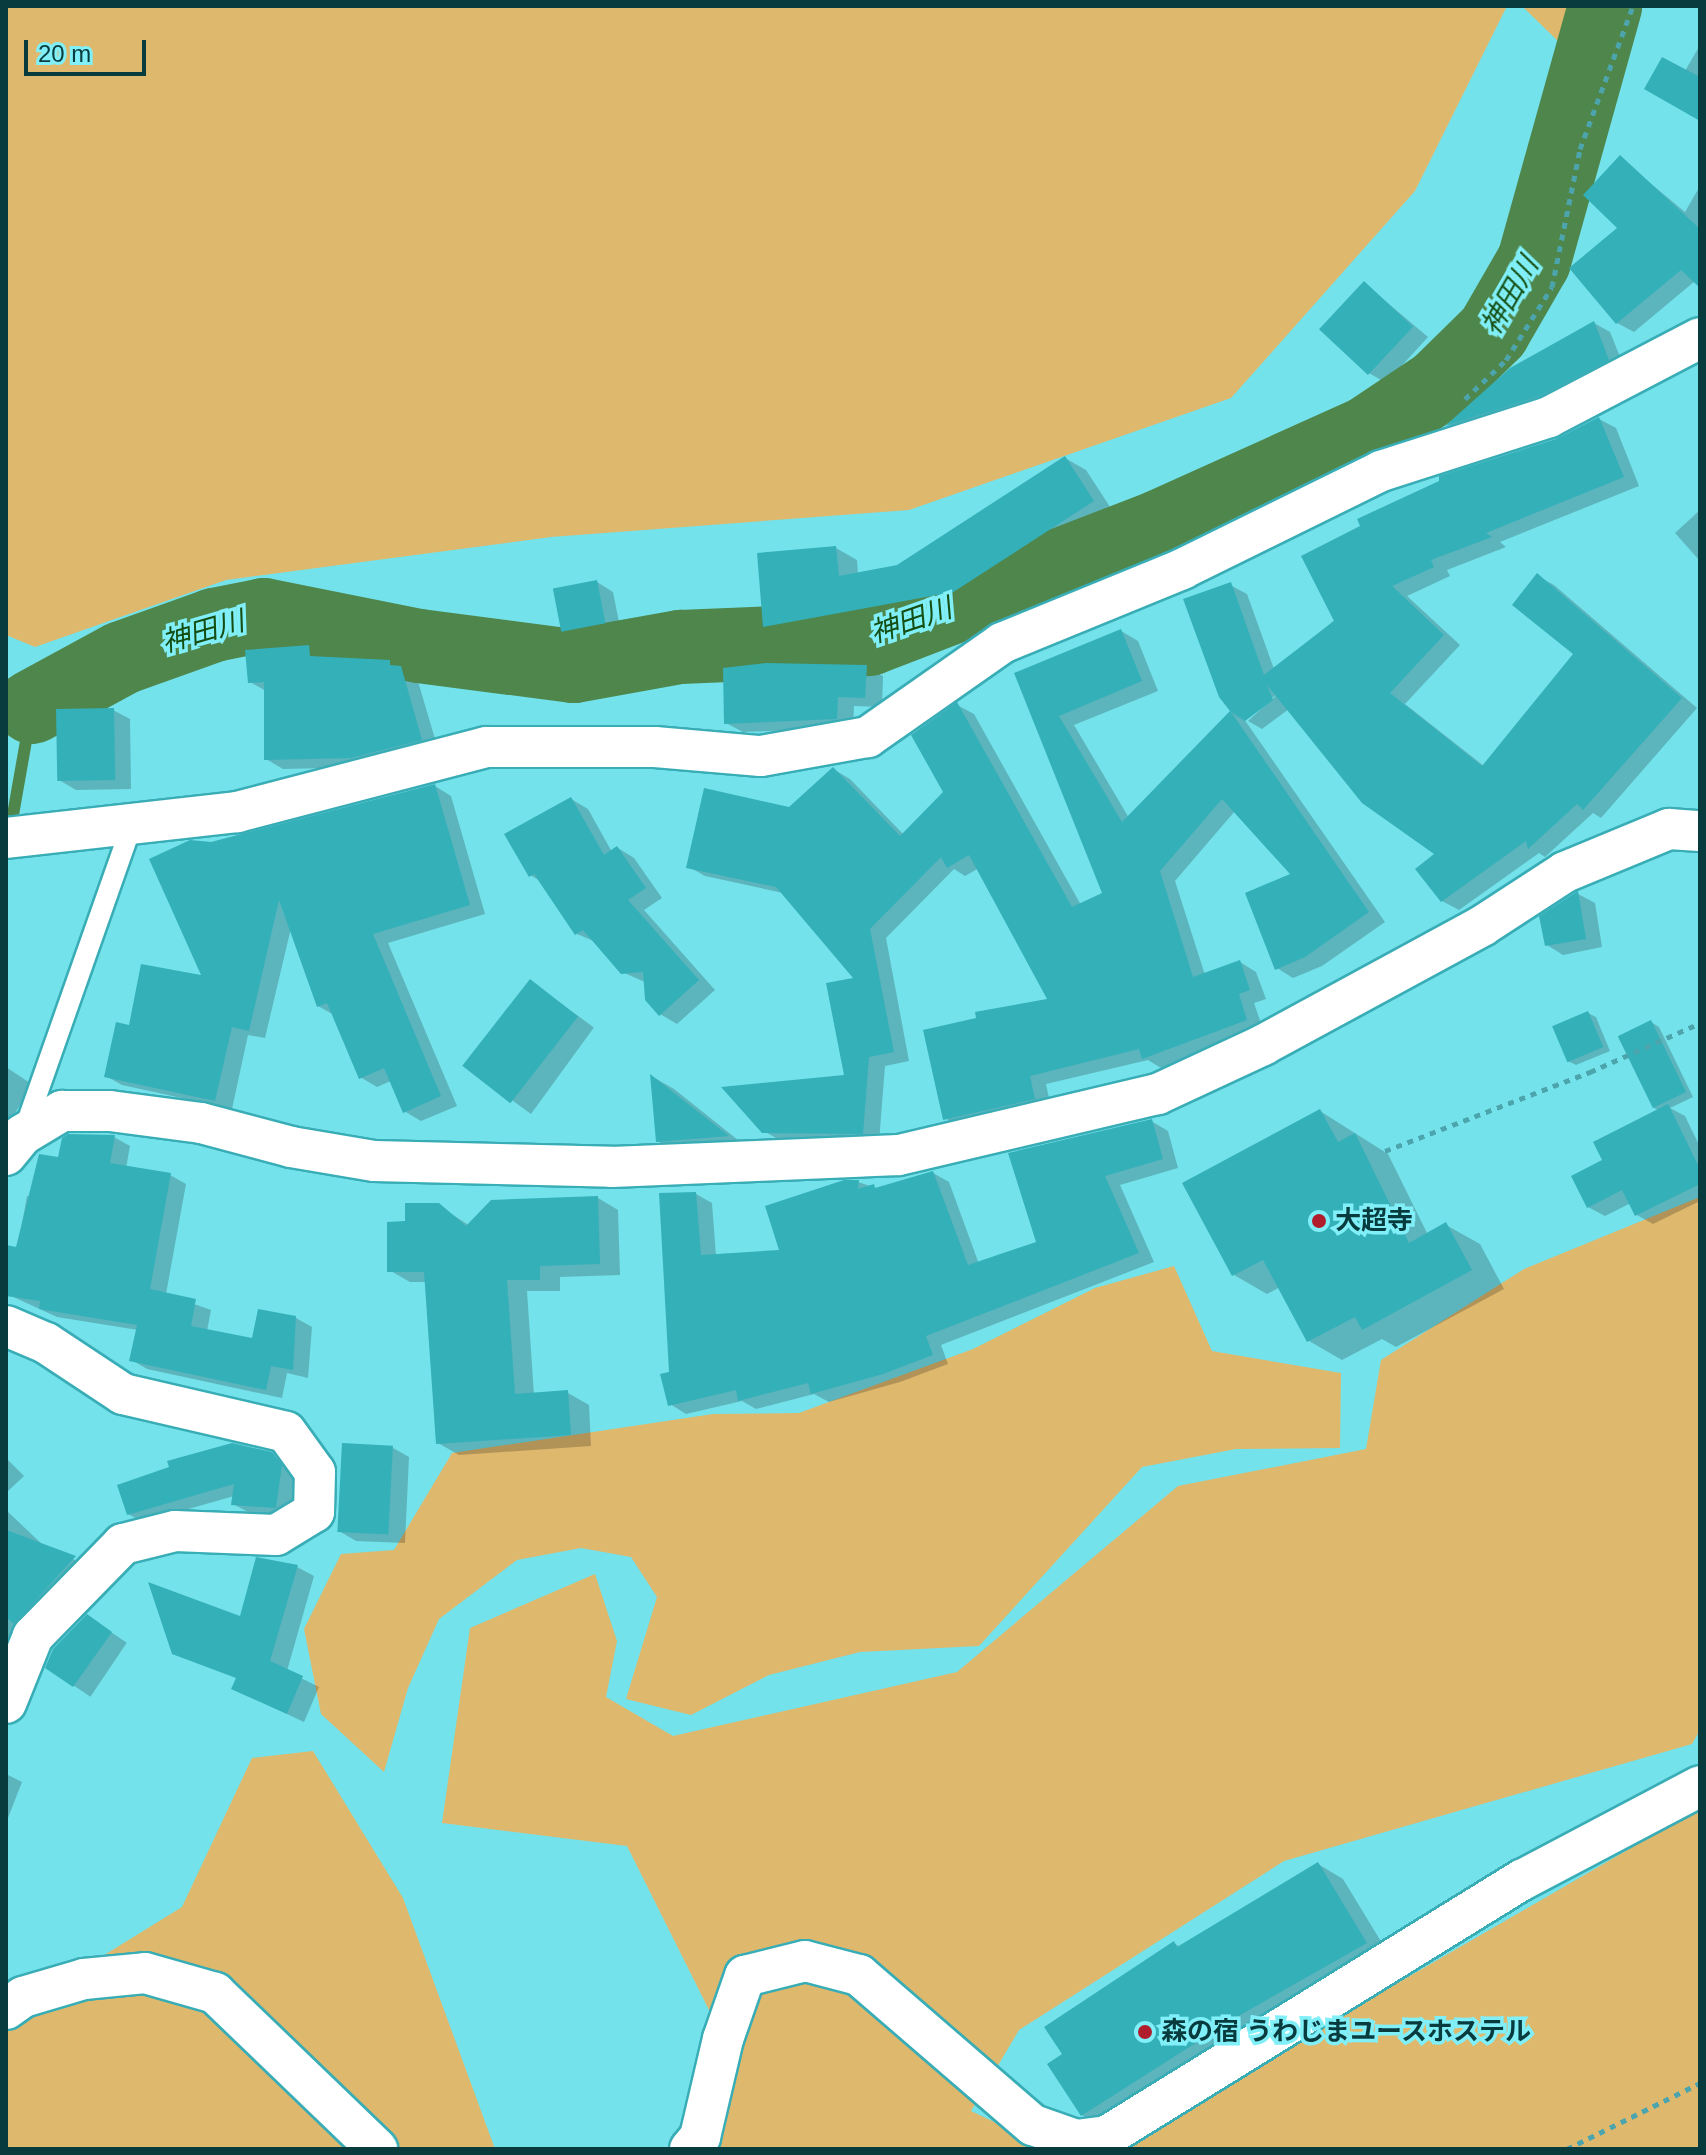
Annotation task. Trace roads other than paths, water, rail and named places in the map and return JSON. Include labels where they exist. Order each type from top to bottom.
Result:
[{"type":"street","points":[[22,836],[237,812],[486,747],[655,747],[761,756],[868,737],[1002,643],[1182,569],[1310,511],[1381,471],[1549,417],[1700,338]]},
{"type":"street","points":[[14,1145],[62,1111],[110,1111],[201,1123],[291,1147],[374,1161],[612,1167],[899,1155],[1158,1094],[1400,970],[1565,872],[1669,829],[1700,831]]},
{"type":"street","points":[[6,1326],[46,1343],[123,1394],[286,1432],[315,1472],[314,1512],[276,1535],[175,1531],[123,1544],[33,1636],[6,1703]]},
{"type":"street","points":[[690,2149],[700,2137],[723,2039],[745,1976],[805,1961],[859,1975],[1033,2125],[1076,2140],[1107,2136],[1522,1880],[1700,1786]]},
{"type":"street","points":[[6,2009],[23,1997],[84,1979],[145,1973],[215,1993],[377,2149]]},
{"type":"lane","points":[[14,1145],[132,825]]},
{"type":"waterway","name":"神田川","points":[[32,707],[122,658],[214,625],[264,615],[419,646],[574,666],[680,647],[869,639],[1159,527],[1369,432],[1439,385],[1493,332],[1534,261],[1605,6]]},
{"type":"waterway","name":"神田川","points":[[6,704],[32,707],[10,832]]},
{"type":"place","name":"大超寺","points":[[1319,1221]]},
{"type":"place","name":"森の宿 うわじまユースホステル","points":[[1145,2032]]}]
